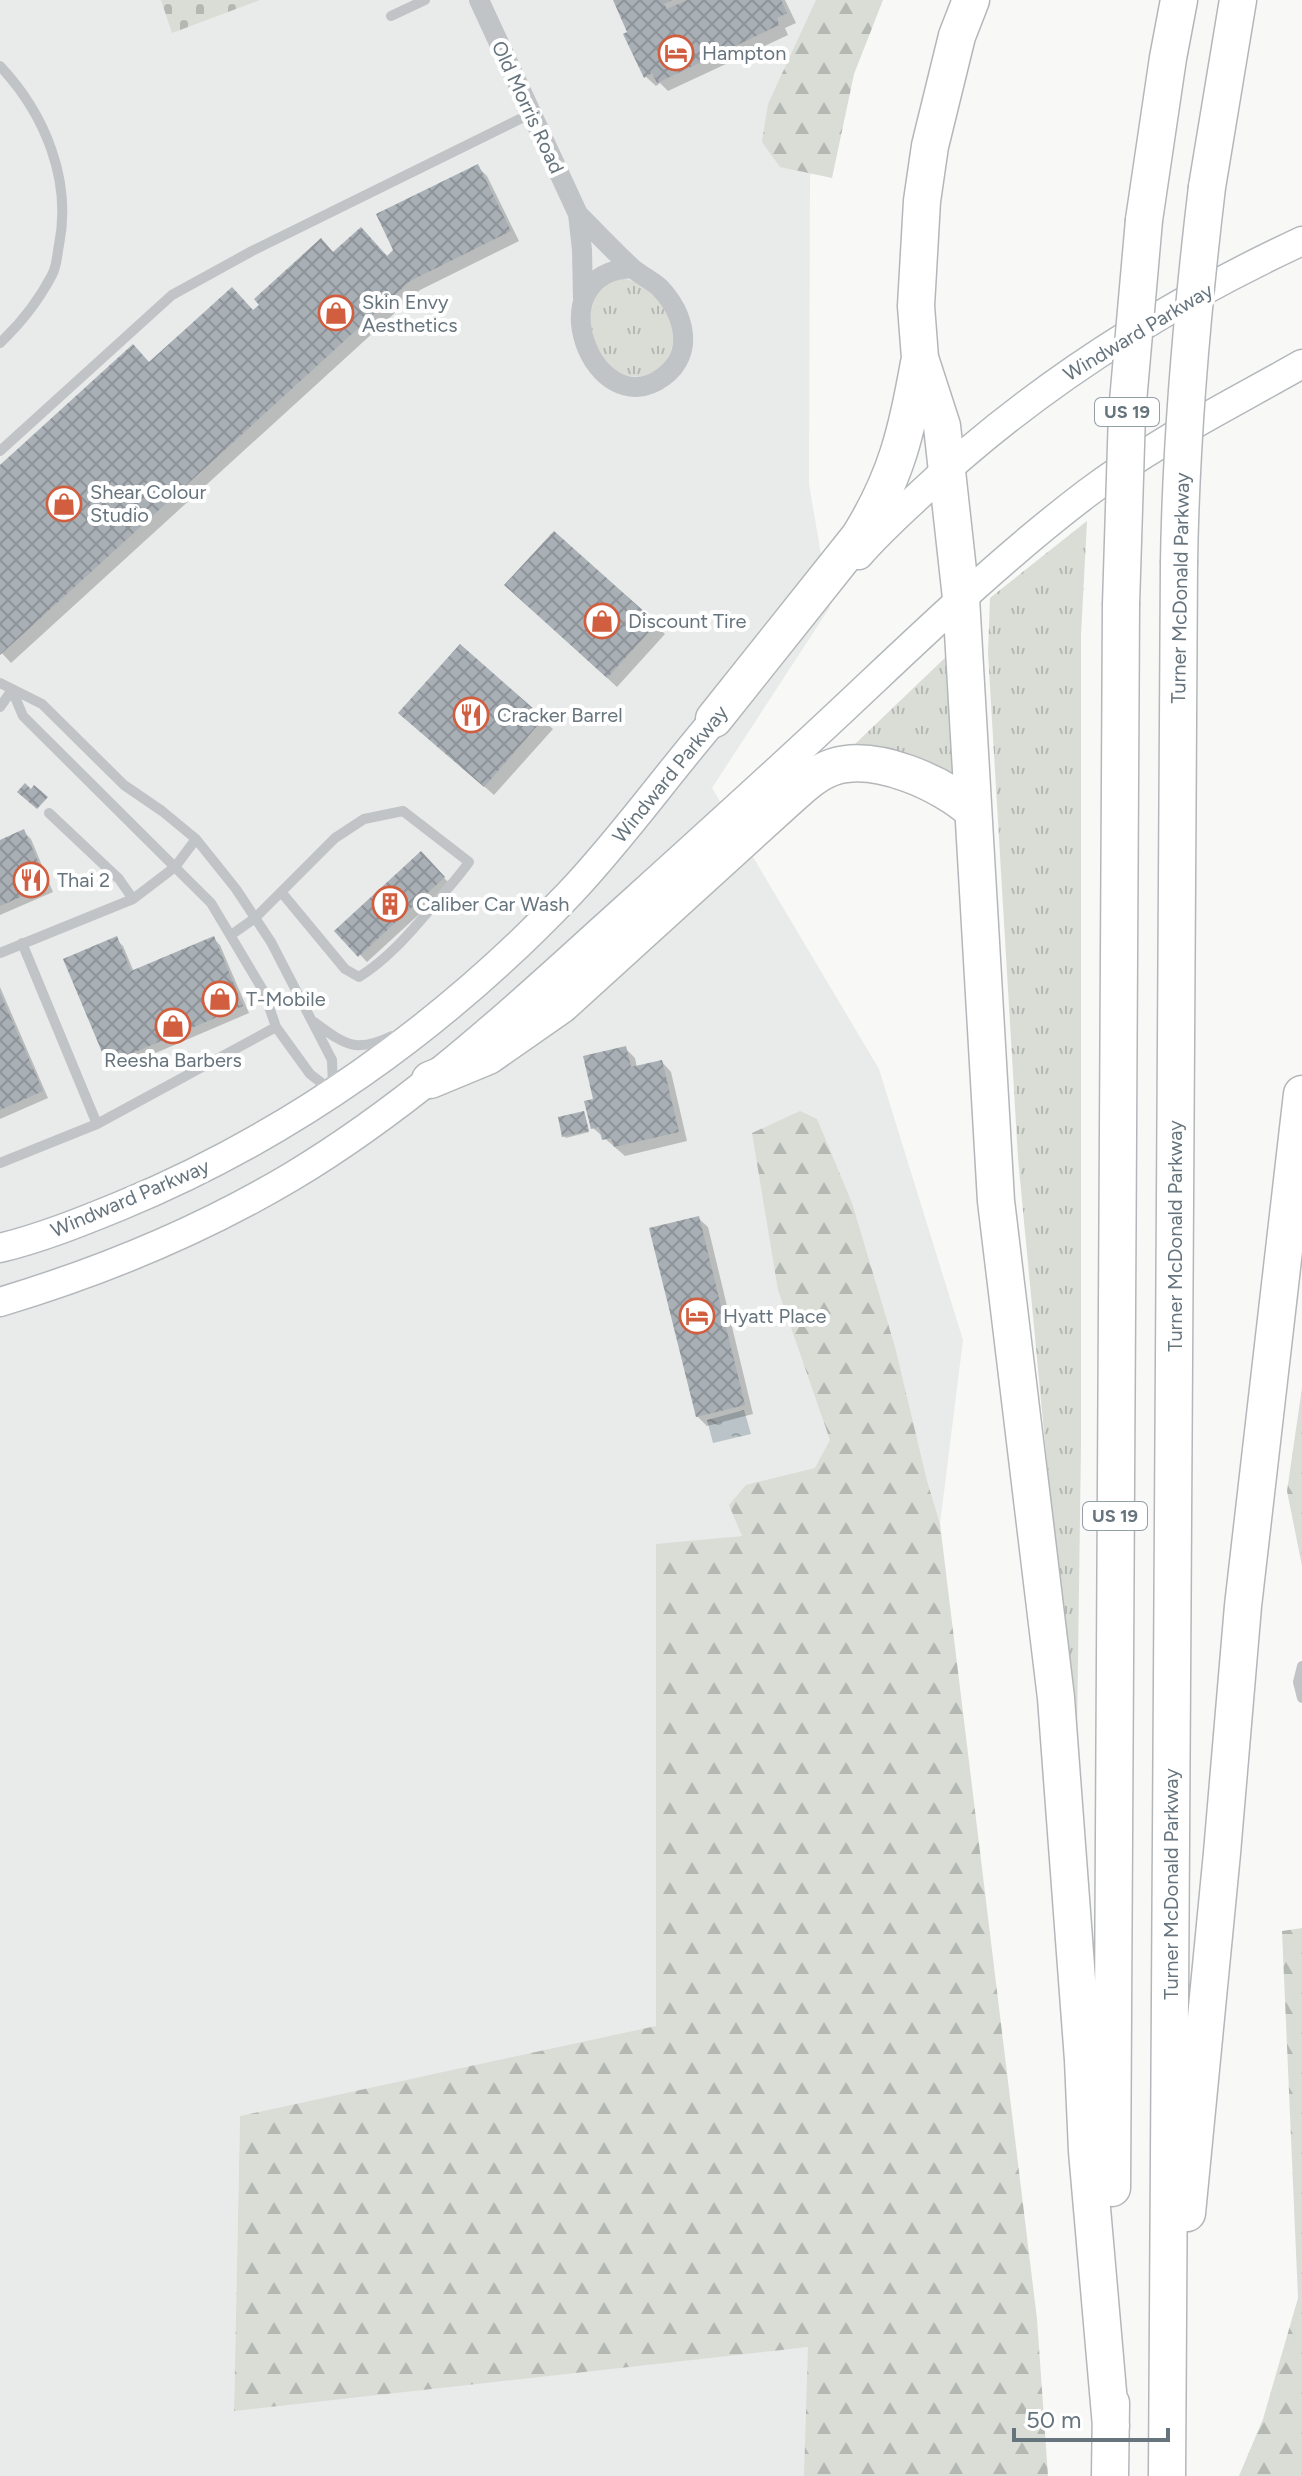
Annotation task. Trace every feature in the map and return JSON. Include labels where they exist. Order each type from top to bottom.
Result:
[{"type":"highway","points":[[971,0],[943,90],[922,201],[916,291],[920,358],[942,426],[961,598],[996,1201],[1056,1698],[1087,2151],[1111,2426]]},
{"type":"highway","name":"US 19","points":[[1110,2476],[1121,605],[1127,413],[1144,220],[1179,0]]},
{"type":"highway","name":"Turner McDonald Parkway","points":[[1167,2476],[1181,470],[1207,187],[1238,0]]},
{"type":"highway","points":[[714,719],[859,537],[878,507],[900,454],[920,358]]},
{"type":"highway","points":[[430,1080],[488,1056],[561,1005],[782,804],[814,777],[833,767],[873,766],[908,774],[958,798],[973,811]]},
{"type":"highway","points":[[1167,2341],[1192,2178],[1243,1606],[1302,1094]]},
{"type":"main road","name":"Windward Parkway","points":[[0,1248],[87,1220],[178,1182],[262,1137],[413,1036],[511,952],[571,892],[714,719],[868,544],[948,468],[1082,362],[1217,285],[1302,241]]},
{"type":"main road","points":[[0,1302],[143,1251],[218,1216],[291,1177],[360,1131],[430,1080],[514,1009],[961,598],[1088,492],[1168,441],[1302,364]]},
{"type":"main road","points":[[333,1092],[360,1131]]},
{"type":"street","name":"Old Morris Road","points":[[479,0],[578,214],[582,250],[582,330],[594,364],[605,377],[624,385],[651,385],[676,364],[683,349],[684,333],[670,301],[578,214]]},
{"type":"street","points":[[583,298],[599,277],[618,269],[632,268]]},
{"type":"lane","points":[[391,16],[425,0]]},
{"type":"lane","points":[[0,66],[31,106],[49,141],[62,191],[64,222],[54,273],[19,325],[0,343]]},
{"type":"lane","points":[[0,451],[172,295],[252,251],[532,113]]},
{"type":"lane","points":[[0,683],[42,704],[124,785],[196,839],[236,889],[271,942],[332,1060],[333,1092]]},
{"type":"lane","points":[[0,707],[12,690]]},
{"type":"lane","points":[[12,690],[23,716],[211,903],[264,992],[276,1027],[310,1074],[333,1092]]},
{"type":"lane","points":[[231,935],[282,893],[335,838],[364,819],[403,811],[469,862],[453,887],[434,904],[419,924],[372,969],[359,977],[345,969],[282,893]]},
{"type":"lane","points":[[49,813],[119,879],[133,899]]},
{"type":"lane","points":[[0,953],[133,899],[175,867],[196,839]]},
{"type":"lane","points":[[22,943],[97,1124]]},
{"type":"lane","points":[[310,1019],[350,1046],[373,1045],[421,1020],[511,952]]},
{"type":"lane","points":[[0,1163],[97,1124],[276,1027]]},
{"type":"lane","points":[[1302,1666],[1298,1682],[1302,1698]]},
{"type":"shaded area","points":[[0,0],[852,0],[810,177],[809,484],[830,607],[712,788],[879,1069],[963,1340],[940,1524],[742,1536],[657,1545],[656,2027],[240,2116],[234,2410],[808,2347],[1003,2476],[0,2476]]},
{"type":"green space","points":[[161,0],[260,0],[172,33]]},
{"type":"green space","points":[[816,0],[883,0],[854,74],[832,178],[780,167],[762,142],[768,104]]},
{"type":"green space","points":[[623,278],[642,286],[652,295],[665,311],[672,330],[672,346],[666,360],[655,371],[642,376],[627,376],[613,368],[600,353],[590,328],[598,288]]},
{"type":"green space","points":[[1087,521],[1081,635],[1081,1444],[1077,1732],[1072,1728],[1018,1158],[988,653],[990,598]]},
{"type":"green space","points":[[950,653],[958,779],[851,751],[854,745]]},
{"type":"green space","points":[[800,1111],[817,1119],[852,1203],[895,1347],[940,1524],[1037,2319],[1048,2476],[804,2476],[808,2347],[234,2411],[240,2116],[656,2026],[656,1544],[742,1536],[729,1505],[746,1485],[815,1468],[830,1440],[778,1290],[752,1133]]},
{"type":"green space","points":[[1302,1388],[1302,1566],[1287,1491]]},
{"type":"green space","points":[[1302,1928],[1302,2476],[1239,2476],[1263,2419],[1298,2298],[1282,1931]]},
{"type":"water","points":[[744,1410],[751,1434],[713,1443],[707,1420]]},
{"type":"building","name":"Hampton","points":[[613,0],[672,0],[664,4],[667,9],[687,0],[781,0],[787,13],[777,18],[779,25],[657,83],[652,73],[644,78],[623,34],[627,32]]},
{"type":"building","points":[[478,164],[511,231],[410,281],[0,655],[0,465],[133,344],[149,362],[232,287],[253,310],[259,305],[254,299],[321,238],[333,252],[361,227],[387,256],[393,250],[376,214]]},
{"type":"building","points":[[554,531],[657,623],[607,678],[504,585]]},
{"type":"building","name":"Cracker Barrel","points":[[460,644],[544,718],[484,787],[398,713]]},
{"type":"building","points":[[25,783],[31,789],[34,785],[48,797],[37,809],[17,792]]},
{"type":"building","points":[[24,829],[48,885],[0,906],[0,840]]},
{"type":"building","name":"Caliber Car Wash","points":[[421,851],[445,877],[358,957],[334,931]]},
{"type":"building","points":[[117,936],[131,971],[214,936],[243,1006],[107,1064],[63,959]]},
{"type":"building","points":[[0,993],[43,1091],[0,1110]]},
{"type":"building","points":[[626,1046],[631,1067],[662,1060],[679,1132],[614,1147],[611,1138],[602,1140],[599,1127],[591,1129],[584,1101],[593,1099],[583,1056]]},
{"type":"building","points":[[584,1111],[589,1131],[562,1137],[558,1117]]},
{"type":"building","name":"Hyatt Place","points":[[699,1216],[745,1405],[696,1417],[649,1228]]},
{"type":"place","name":"Hampton","points":[[676,53]]},
{"type":"place","name":"Skin Envy Aesthetics","points":[[336,313]]},
{"type":"place","name":"Shear Colour Studio","points":[[64,504]]},
{"type":"place","name":"Discount Tire","points":[[602,621]]},
{"type":"place","name":"Cracker Barrel","points":[[471,715]]},
{"type":"place","name":"Thai 2","points":[[31,880]]},
{"type":"place","name":"Caliber Car Wash","points":[[390,904]]},
{"type":"place","name":"T-Mobile","points":[[220,999]]},
{"type":"place","name":"Reesha Barbers","points":[[173,1026]]},
{"type":"place","name":"Hyatt Place","points":[[697,1316]]}]
